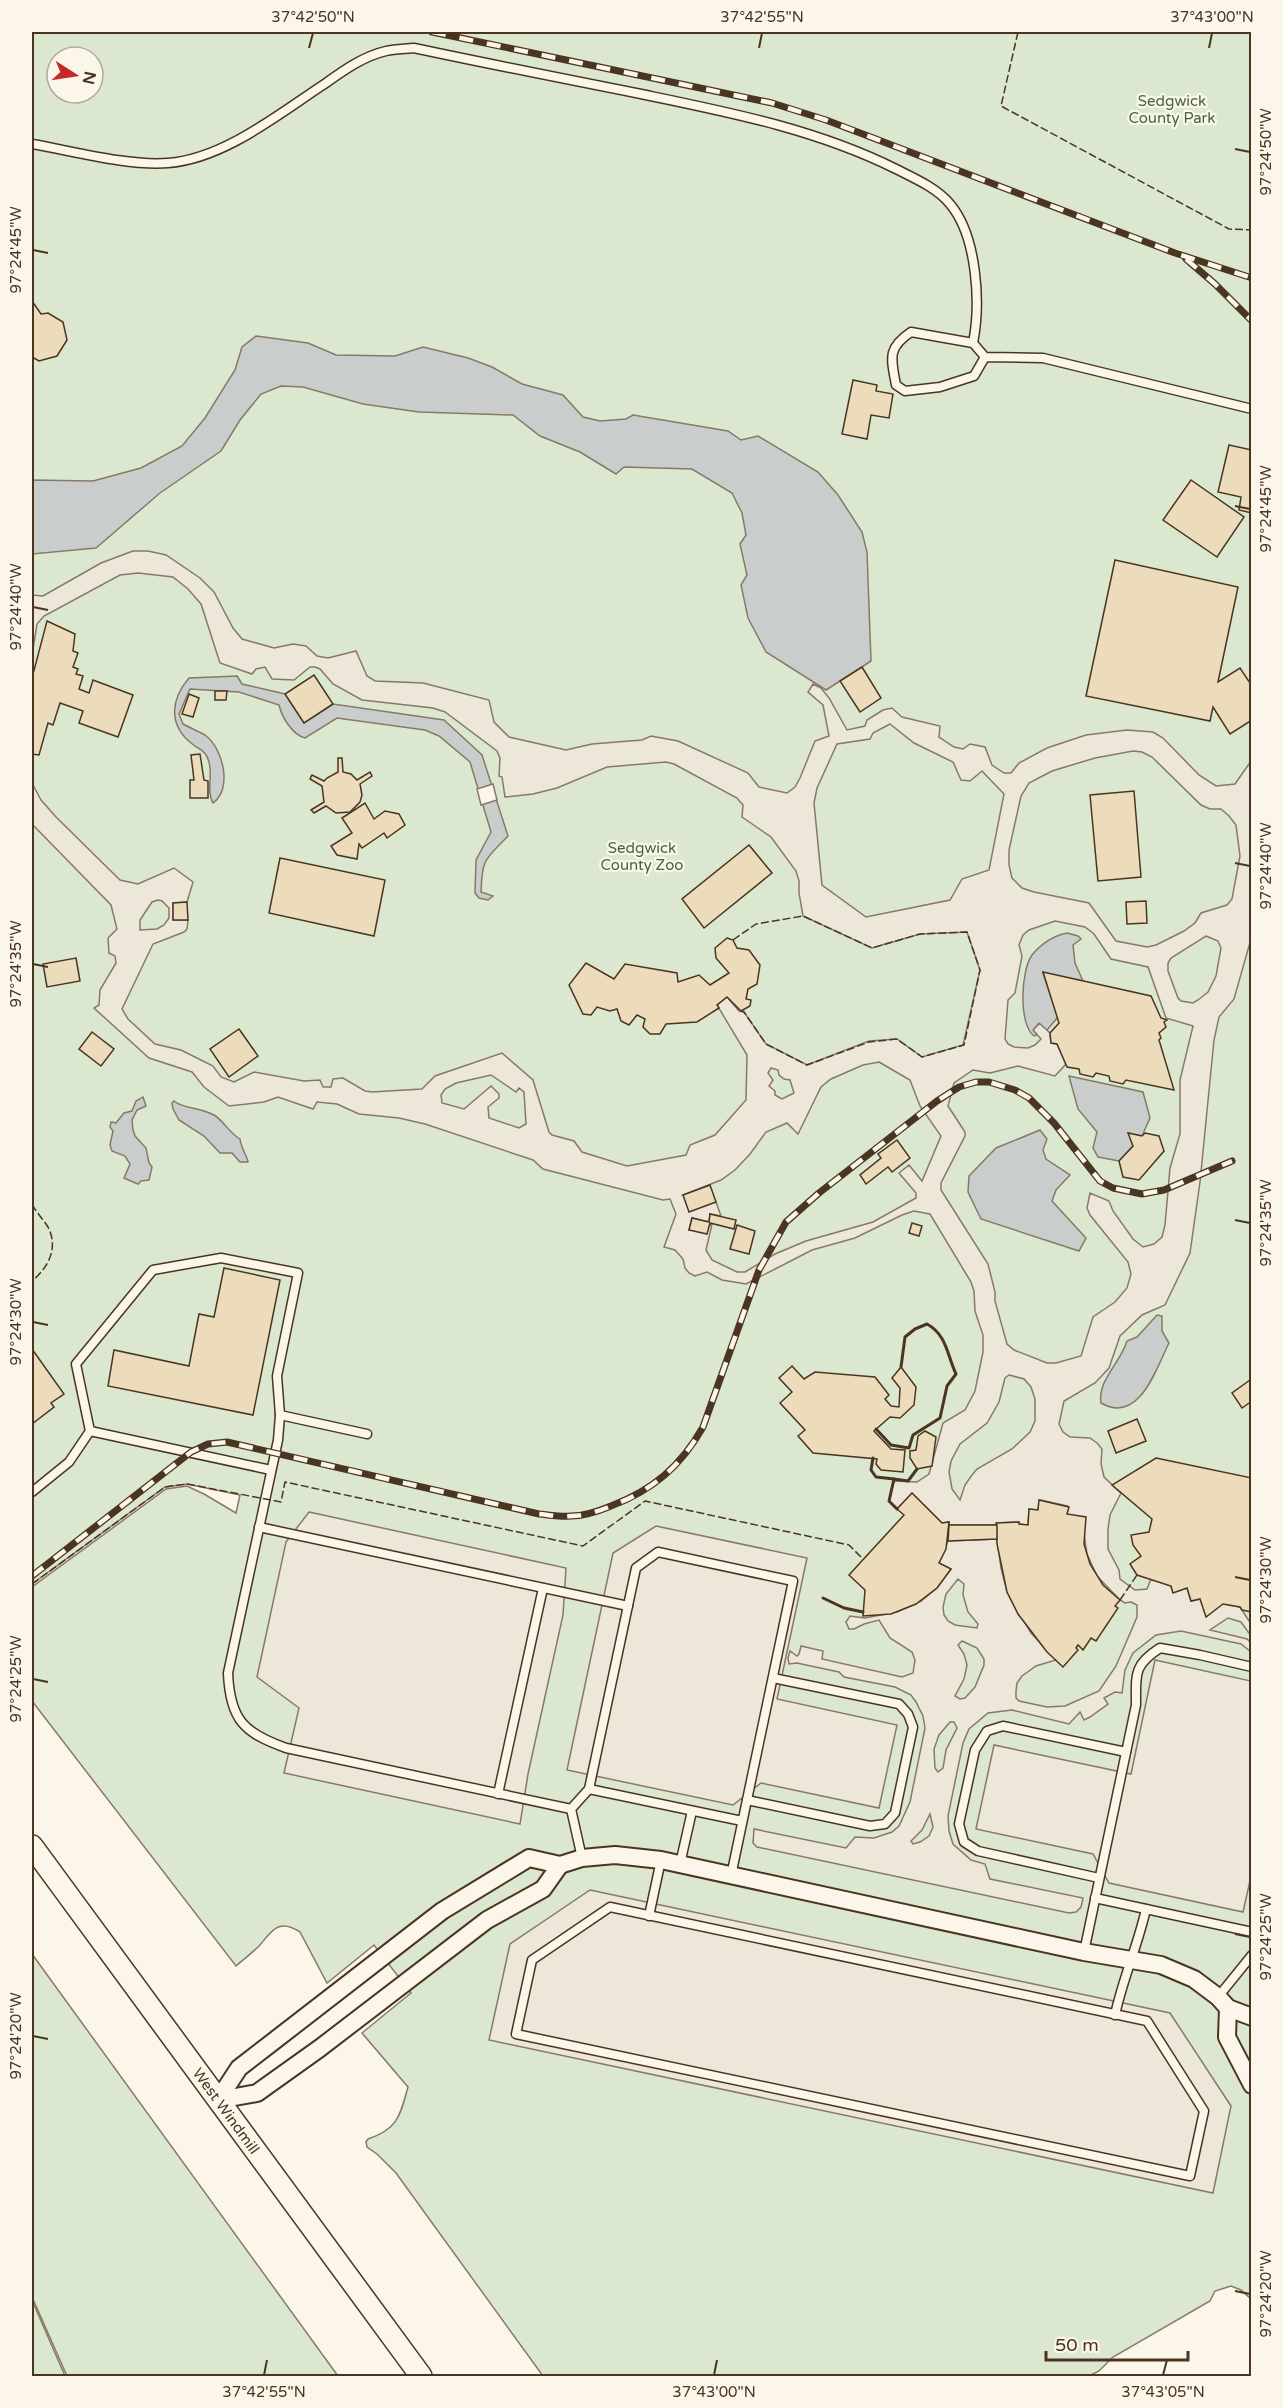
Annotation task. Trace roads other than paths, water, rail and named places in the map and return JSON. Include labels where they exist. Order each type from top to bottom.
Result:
[{"type":"street","name":"West Windmill","points":[[32,1846],[421,2376]]},
{"type":"street","points":[[218,2100],[239,2068],[442,1911],[529,1858],[560,1865],[582,1858],[615,1855],[661,1860],[1084,1952],[1161,1965],[1194,1979],[1223,2002],[1251,2017]]},
{"type":"street","points":[[218,2100],[257,2093],[320,2048],[487,1920],[543,1888],[560,1865]]},
{"type":"street","points":[[1223,2002],[1227,2037],[1251,2085]]},
{"type":"lane","points":[[32,144],[134,162],[168,163],[187,159],[208,153],[241,138],[355,63],[386,51],[414,48],[731,113],[791,129],[874,158],[935,191],[950,204],[967,237],[972,255],[977,324],[973,343]]},
{"type":"lane","points":[[985,357],[974,376],[940,387],[906,391],[896,385],[891,357],[898,341],[911,332],[973,343],[985,357],[1043,358],[1251,409]]},
{"type":"lane","points":[[32,1492],[69,1461],[90,1431],[76,1364],[153,1270],[220,1258],[298,1273],[277,1376],[280,1415],[278,1440],[228,1673],[232,1706],[243,1725],[260,1739],[286,1748],[571,1809]]},
{"type":"lane","points":[[280,1415],[367,1434]]},
{"type":"lane","points":[[90,1431],[271,1470]]},
{"type":"lane","points":[[259,1527],[628,1606]]},
{"type":"lane","points":[[571,1809],[589,1789],[636,1568],[658,1552],[794,1581],[731,1876]]},
{"type":"lane","points":[[498,1794],[543,1588]]},
{"type":"lane","points":[[1084,1952],[1136,1705],[1136,1677],[1144,1658],[1160,1648],[1200,1654],[1251,1667]]},
{"type":"lane","points":[[747,1800],[870,1826],[885,1824],[895,1813],[913,1728],[909,1714],[899,1704],[773,1678]]},
{"type":"lane","points":[[1099,1878],[978,1851],[964,1842],[959,1824],[975,1750],[987,1731],[1004,1726],[1126,1752]]},
{"type":"lane","points":[[589,1789],[742,1821]]},
{"type":"lane","points":[[571,1809],[582,1858]]},
{"type":"lane","points":[[680,1864],[692,1810]]},
{"type":"lane","points":[[650,1916],[661,1860]]},
{"type":"lane","points":[[1095,1898],[1251,1932]]},
{"type":"lane","points":[[610,1907],[650,1916],[1147,2021],[1204,2111],[1190,2176],[516,2034],[532,1960],[610,1907]]},
{"type":"lane","points":[[1115,2015],[1122,1984],[1141,1934],[1146,1909]]},
{"type":"lane","points":[[1223,2002],[1251,1955]]},
{"type":"railway","points":[[432,32],[772,103],[826,120],[1175,253],[1252,278]]},
{"type":"railway","points":[[1186,259],[1252,321]]},
{"type":"railway","points":[[32,1576],[191,1452],[208,1444],[227,1442],[539,1514],[576,1516],[626,1500],[653,1484],[675,1465],[703,1427],[759,1270],[786,1222],[819,1193],[937,1101],[959,1087],[976,1082],[989,1082],[1015,1090],[1029,1098],[1054,1123],[1100,1181],[1113,1188],[1142,1194],[1164,1190],[1232,1161]]},
{"type":"park label","name":"Sedgwick County Park","points":[[1172,110]]},
{"type":"park label","name":"Sedgwick County Zoo","points":[[642,856]]}]
